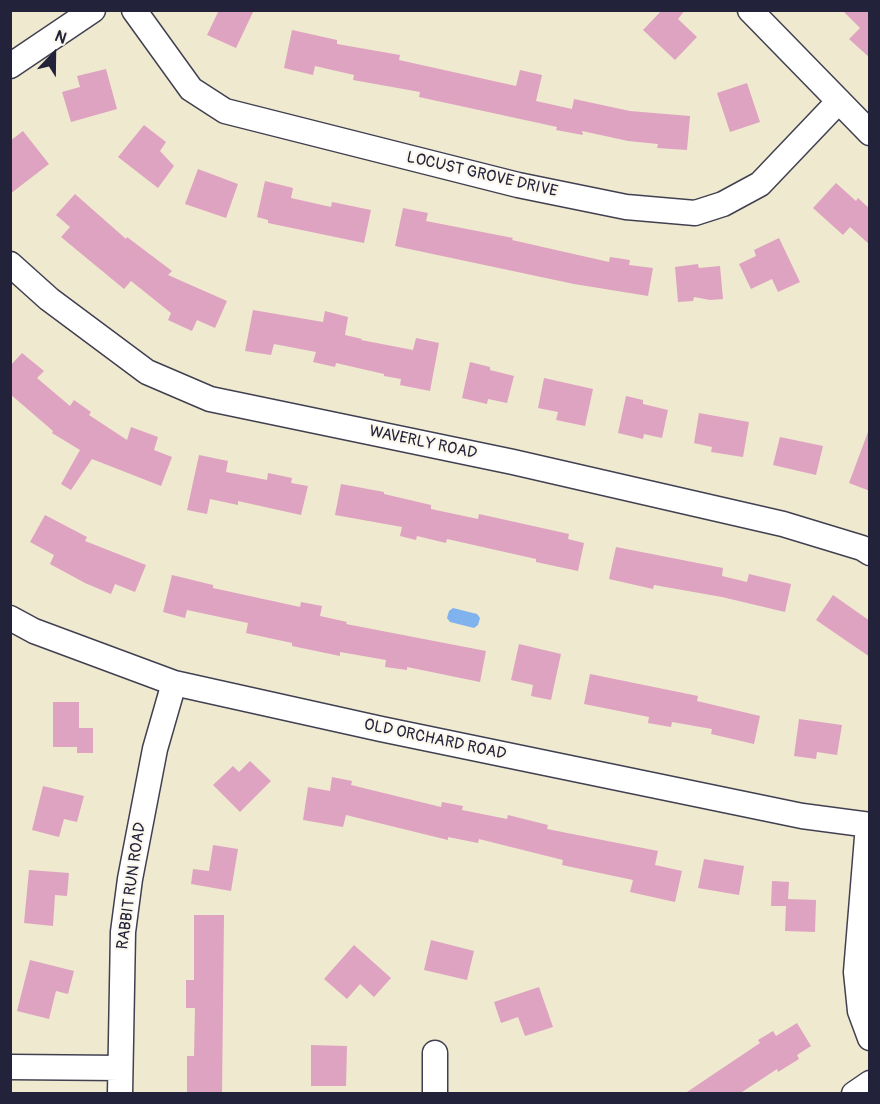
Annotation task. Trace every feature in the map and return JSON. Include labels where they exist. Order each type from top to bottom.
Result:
[{"type":"street","points":[[10,66],[93,10]]},
{"type":"street","name":"LOCUST GROVE DRIVE","points":[[134,10],[191,89],[225,111],[518,185],[626,207],[695,213],[723,204],[760,184],[839,101]]},
{"type":"street","points":[[750,10],[870,133]]},
{"type":"street","name":"WAVERLY ROAD","points":[[10,264],[49,299],[147,372],[210,399],[513,462],[783,524],[862,548],[870,553]]},
{"type":"street","name":"OLD ORCHARD ROAD","points":[[10,618],[34,631],[174,683],[381,729],[790,813],[869,825]]},
{"type":"street","name":"RABBIT RUN ROAD","points":[[120,1094],[123,932],[130,879],[155,749],[174,683]]},
{"type":"street","points":[[869,825],[856,972],[860,1011],[870,1038]]},
{"type":"street","points":[[435,1053],[435,1094]]},
{"type":"street","points":[[10,1067],[120,1068]]},
{"type":"street","points":[[854,1094],[870,1083]]},
{"type":"water","points":[[453,608],[477,614],[480,618],[478,625],[474,628],[450,622],[447,618],[449,611]]},
{"type":"building","points":[[219,10],[254,10],[236,48],[207,35]]},
{"type":"building","points":[[662,10],[685,10],[678,19],[697,37],[675,60],[643,30]]},
{"type":"building","points":[[842,10],[870,10],[870,58],[849,39],[860,28]]},
{"type":"building","points":[[292,30],[337,40],[337,44],[400,55],[399,60],[516,86],[520,70],[542,75],[536,101],[572,109],[574,99],[630,111],[690,116],[687,150],[657,148],[658,144],[628,141],[582,131],[583,135],[556,130],[557,127],[419,97],[420,92],[353,80],[354,75],[315,66],[313,75],[284,68]]},
{"type":"building","points":[[106,69],[117,109],[71,122],[62,92],[80,87],[77,76]]},
{"type":"building","points":[[747,83],[760,122],[730,132],[717,93]]},
{"type":"building","points":[[144,125],[166,142],[160,151],[174,166],[158,188],[118,157]]},
{"type":"building","points":[[23,131],[49,164],[10,194],[10,141]]},
{"type":"building","points":[[198,169],[238,184],[226,218],[185,204]]},
{"type":"building","points":[[265,181],[293,188],[291,198],[331,207],[332,202],[371,210],[364,243],[268,223],[268,220],[257,217]]},
{"type":"building","points":[[836,183],[856,201],[858,198],[870,209],[870,245],[850,227],[843,235],[813,208]]},
{"type":"building","points":[[75,194],[126,239],[127,237],[172,271],[168,275],[227,301],[215,328],[197,320],[192,331],[168,320],[171,313],[131,281],[124,289],[61,237],[70,227],[56,215]]},
{"type":"building","points":[[403,208],[428,213],[426,221],[513,238],[512,240],[609,262],[610,257],[630,260],[629,265],[653,268],[648,296],[574,284],[395,246]]},
{"type":"building","points":[[779,238],[800,282],[778,292],[772,279],[751,289],[739,264],[756,256],[754,250]]},
{"type":"building","points":[[698,264],[699,268],[720,266],[723,299],[710,300],[694,297],[693,301],[678,302],[675,267]]},
{"type":"building","points":[[253,310],[323,322],[325,311],[348,317],[345,335],[361,340],[413,350],[416,338],[439,343],[430,391],[400,385],[401,379],[384,376],[384,374],[336,363],[335,367],[313,362],[316,352],[274,344],[271,355],[245,351]]},
{"type":"building","points":[[22,353],[44,371],[37,378],[70,406],[74,400],[91,412],[89,415],[127,440],[131,427],[158,437],[154,450],[172,457],[161,486],[92,459],[71,490],[61,484],[80,450],[52,433],[53,431],[10,394],[10,366]]},
{"type":"building","points":[[470,362],[514,376],[507,403],[488,399],[487,404],[462,398]]},
{"type":"building","points":[[544,378],[593,389],[585,426],[556,420],[558,412],[538,408]]},
{"type":"building","points":[[626,396],[643,400],[643,404],[668,410],[662,438],[644,434],[643,439],[618,433]]},
{"type":"building","points":[[699,413],[749,422],[743,457],[711,452],[712,447],[694,443]]},
{"type":"building","points":[[868,432],[870,433],[870,491],[849,483]]},
{"type":"building","points":[[780,437],[823,446],[816,475],[773,465]]},
{"type":"building","points":[[199,455],[228,461],[226,472],[267,480],[268,473],[292,478],[291,483],[308,486],[301,515],[238,501],[238,505],[210,499],[207,514],[187,510]]},
{"type":"building","points":[[341,484],[384,492],[384,494],[431,505],[431,509],[478,519],[479,514],[569,534],[568,539],[584,543],[578,571],[447,539],[446,543],[417,536],[416,540],[400,536],[402,527],[335,515]]},
{"type":"building","points":[[45,515],[87,537],[85,541],[146,565],[135,592],[115,584],[111,594],[50,564],[54,555],[30,542]]},
{"type":"building","points":[[616,547],[723,568],[722,576],[747,582],[749,574],[791,584],[785,612],[722,597],[654,585],[653,589],[609,579]]},
{"type":"building","points":[[172,575],[213,585],[213,588],[300,607],[301,602],[322,606],[320,616],[347,622],[346,624],[486,651],[480,682],[407,667],[407,670],[385,667],[386,660],[340,652],[340,656],[292,646],[292,643],[246,633],[248,623],[187,610],[185,618],[163,612]]},
{"type":"building","points":[[833,595],[870,621],[870,657],[816,620]]},
{"type":"building","points":[[519,644],[561,654],[551,700],[531,696],[533,685],[511,680]]},
{"type":"building","points":[[590,674],[698,696],[697,701],[760,716],[754,744],[711,734],[712,729],[672,722],[671,727],[648,723],[649,717],[584,704]]},
{"type":"building","points":[[53,702],[79,702],[79,728],[93,728],[93,753],[77,753],[77,747],[53,747]]},
{"type":"building","points":[[799,719],[842,725],[837,755],[817,752],[816,759],[794,756]]},
{"type":"building","points":[[250,761],[271,781],[240,812],[213,785],[233,766],[239,772]]},
{"type":"building","points":[[332,777],[352,781],[351,785],[441,807],[442,802],[463,806],[462,810],[507,819],[508,815],[548,825],[547,829],[658,851],[655,865],[682,871],[675,902],[630,892],[633,880],[562,865],[563,860],[479,839],[478,843],[448,837],[448,840],[346,815],[343,827],[303,820],[308,787],[330,791]]},
{"type":"building","points":[[43,786],[84,796],[77,822],[64,819],[59,837],[32,830]]},
{"type":"building","points":[[213,845],[238,849],[231,891],[191,884],[193,869],[209,871]]},
{"type":"building","points":[[704,859],[744,866],[739,895],[698,888]]},
{"type":"building","points":[[29,870],[69,873],[67,896],[55,895],[53,926],[24,923]]},
{"type":"building","points":[[772,881],[789,882],[788,899],[816,900],[815,932],[785,931],[786,906],[771,906]]},
{"type":"building","points":[[194,915],[224,915],[222,1094],[187,1094],[187,1056],[194,1056],[195,1008],[186,1008],[186,980],[194,980]]},
{"type":"building","points":[[431,940],[474,951],[467,980],[424,970]]},
{"type":"building","points":[[354,945],[391,978],[374,997],[360,984],[347,999],[324,979]]},
{"type":"building","points":[[30,960],[74,971],[68,994],[56,991],[49,1019],[17,1011]]},
{"type":"building","points":[[539,987],[553,1027],[525,1036],[518,1017],[501,1023],[494,1002]]},
{"type":"building","points":[[797,1023],[811,1046],[797,1055],[799,1059],[778,1072],[777,1069],[739,1094],[684,1094],[760,1043],[758,1040],[773,1031],[776,1036]]},
{"type":"building","points":[[311,1045],[347,1046],[346,1086],[311,1086]]}]
